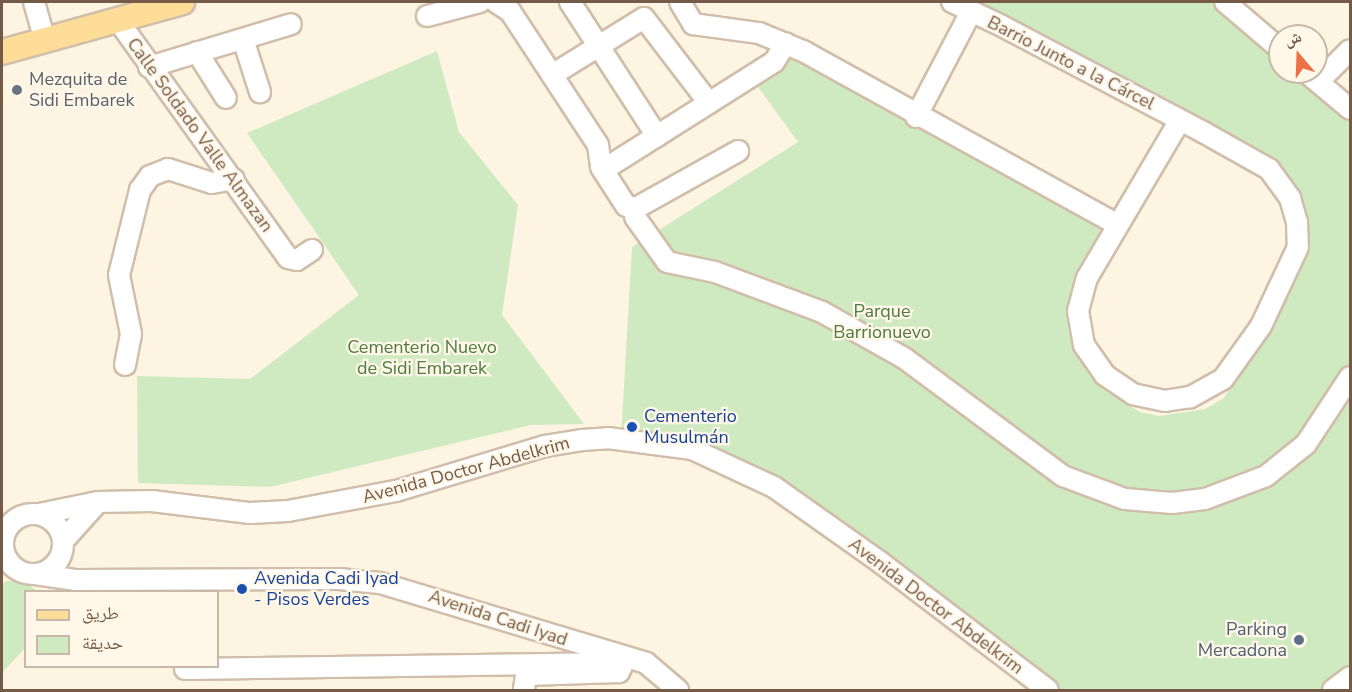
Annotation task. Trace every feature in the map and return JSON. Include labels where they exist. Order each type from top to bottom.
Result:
[{"type":"main road","points":[[2,52],[182,2]]},
{"type":"street","points":[[34,2],[45,41]]},
{"type":"street","points":[[427,16],[480,2]]},
{"type":"street","points":[[496,2],[510,11],[598,145],[603,171],[624,203],[633,208],[738,151]]},
{"type":"street","points":[[570,2],[657,136]]},
{"type":"street","points":[[680,2],[693,24],[759,33],[786,43],[916,117],[1118,225]]},
{"type":"street","points":[[1225,2],[1268,39]]},
{"type":"street","name":"Barrio Junto a la Cárcel","points":[[916,117],[963,6],[1180,120],[1269,169],[1290,198],[1298,228],[1298,247],[1261,326],[1232,370],[1202,393],[1178,400],[1144,398],[1105,375],[1089,356],[1080,333],[1080,300],[1087,278],[1180,120]]},
{"type":"street","name":"Calle Soldado Valle Almazan","points":[[117,19],[149,67],[234,179],[288,258],[297,260],[312,250]]},
{"type":"street","points":[[552,75],[639,19],[648,19],[709,104]]},
{"type":"street","points":[[149,67],[291,24]]},
{"type":"street","points":[[243,39],[260,92]]},
{"type":"street","points":[[603,171],[774,62],[786,43]]},
{"type":"street","points":[[1328,66],[1350,50]]},
{"type":"street","points":[[197,52],[226,98]]},
{"type":"street","points":[[1320,84],[1350,109]]},
{"type":"street","points":[[124,365],[131,334],[119,275],[146,180],[168,170],[212,183],[234,179]]},
{"type":"street","points":[[635,218],[667,262],[715,272],[822,312],[904,358],[1062,476],[1125,499],[1172,503],[1205,499],[1266,476],[1306,444],[1350,377]]},
{"type":"street","name":"Avenida Doctor Abdelkrim","points":[[2,513],[35,514],[98,502],[152,501],[249,513],[288,511],[396,491],[545,446],[573,441],[608,438],[692,449],[774,487],[880,562],[1048,690]]},
{"type":"street","points":[[91,578],[63,546],[56,524],[35,514],[7,529],[2,546],[10,564],[35,574],[53,567],[63,546],[98,502]]},
{"type":"street","name":"Avenida Cadi Iyad","points":[[35,574],[75,580],[91,578],[339,579],[380,583],[646,663],[678,690]]},
{"type":"street","points":[[185,669],[619,663],[622,666],[619,672],[526,675],[524,690]]},
{"type":"street","points":[[1333,690],[1350,677]]},
{"type":"green space","name":"Parque Barrionuevo","points":[[985,2],[1227,2],[1268,34],[1268,84],[1327,84],[1350,104],[1350,687],[1347,690],[1046,690],[753,472],[621,439],[632,247],[798,142],[756,84],[783,45],[1120,231],[1080,319],[1094,376],[1104,390],[1140,412],[1159,416],[1205,409],[1224,398],[1298,273],[1304,243],[1263,165],[973,22]]},
{"type":"green space","name":"Cementerio Nuevo de Sidi Embarek","points":[[437,51],[459,132],[518,205],[502,315],[584,424],[531,425],[270,487],[138,483],[137,376],[250,379],[359,295],[247,133]]},
{"type":"green space","points":[[7,581],[22,581],[36,590],[24,590],[24,649],[2,673],[2,584]]},
{"type":"place","name":"Mezquita de Sidi Embarek","points":[[17,90]]},
{"type":"place","name":"Cementerio Musulmán","points":[[632,427]]},
{"type":"place","name":"Avenida Cadi Iyad - Pisos Verdes","points":[[242,589]]},
{"type":"place","name":"Parking Mercadona","points":[[1299,640]]}]
